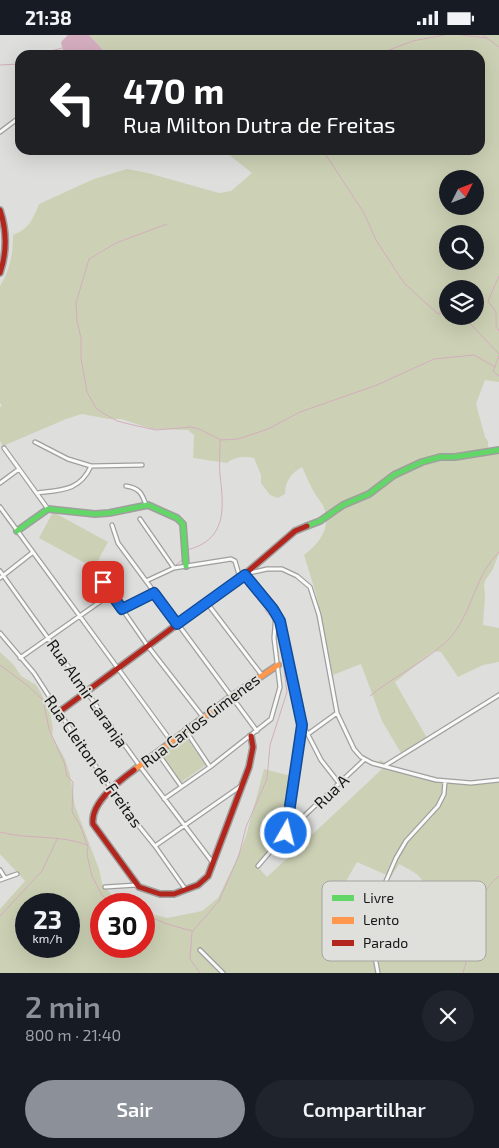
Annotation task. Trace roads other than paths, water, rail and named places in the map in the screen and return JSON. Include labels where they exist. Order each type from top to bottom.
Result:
[{"type":"street","points":[[0,132],[15,121]]},
{"type":"street","points":[[0,210],[5,226],[6,245],[0,273]]},
{"type":"street","points":[[35,441],[68,459],[91,466],[142,465]]},
{"type":"street","points":[[4,448],[48,509]]},
{"type":"street","points":[[59,711],[245,575],[288,535],[320,521],[346,503],[369,494],[402,471],[432,459],[499,450]]},
{"type":"street","points":[[36,493],[76,486],[84,479],[91,466]]},
{"type":"street","points":[[0,483],[19,469]]},
{"type":"street","points":[[126,486],[140,490],[146,505]]},
{"type":"street","points":[[17,531],[48,509],[96,514],[146,505],[155,507],[182,521],[186,566]]},
{"type":"street","points":[[0,507],[171,741]]},
{"type":"street","points":[[140,519],[174,567]]},
{"type":"street","points":[[112,525],[118,543],[257,731]]},
{"type":"street","points":[[2,577],[32,553]]},
{"type":"street","points":[[146,581],[174,567],[232,559],[235,561],[240,578]]},
{"type":"street","points":[[245,575],[267,569],[282,569],[297,576],[310,587],[319,615],[337,713],[354,749],[364,759],[445,781],[471,783],[499,780]]},
{"type":"street","points":[[94,570],[147,645],[203,717]]},
{"type":"street","name":"Rua Almir Laranja","points":[[0,571],[2,577],[50,639],[139,765],[213,863]]},
{"type":"street","points":[[245,575],[276,613],[283,635],[302,725],[286,833]]},
{"type":"street","points":[[122,609],[154,593]]},
{"type":"street","points":[[20,658],[50,639],[111,594]]},
{"type":"street","points":[[207,603],[261,674]]},
{"type":"street","name":"Rua Carlos Gimenes","points":[[137,885],[93,823],[92,818],[111,787],[261,674],[278,665],[274,638],[276,613]]},
{"type":"street","name":"Rua Cleiton de Freitas","points":[[0,633],[34,673],[126,810],[155,846],[186,891]]},
{"type":"street","points":[[164,799],[269,722],[273,715],[280,687],[278,665]]},
{"type":"street","points":[[386,766],[499,695]]},
{"type":"street","points":[[308,734],[337,713]]},
{"type":"street","points":[[302,725],[321,760],[339,783]]},
{"type":"street","points":[[185,731],[210,767]]},
{"type":"street","points":[[105,887],[137,885],[142,889],[160,894],[174,894],[186,891],[204,881],[213,863],[249,767],[253,749],[251,736]]},
{"type":"street","points":[[156,752],[181,787]]},
{"type":"street","name":"Rua A","points":[[258,866],[286,833],[364,759]]},
{"type":"street","points":[[386,881],[406,841],[438,806],[444,794],[445,781]]},
{"type":"street","points":[[155,846],[241,786]]},
{"type":"street","points":[[0,870],[5,878]]},
{"type":"street","points":[[0,880],[17,874]]},
{"type":"street","points":[[200,950],[223,973]]},
{"type":"waterway","points":[[389,50],[413,41],[444,35]]},
{"type":"waterway","points":[[461,35],[487,38]]},
{"type":"waterway","points":[[483,35],[499,47]]},
{"type":"waterway","points":[[55,50],[62,48]]},
{"type":"waterway","points":[[0,65],[15,64]]},
{"type":"waterway","points":[[326,155],[364,213],[376,240],[400,277],[406,285],[439,314]]},
{"type":"waterway","points":[[167,224],[116,243],[89,259],[76,303],[77,321],[81,338],[81,358],[87,392],[96,408],[117,421],[156,430],[191,427],[221,440],[238,439],[268,429],[300,412],[377,385],[434,359],[474,355],[495,367]]},
{"type":"waterway","points":[[499,276],[488,301],[496,312],[496,326],[499,331]]},
{"type":"waterway","points":[[472,325],[499,354]]},
{"type":"waterway","points":[[499,356],[493,371],[499,376]]},
{"type":"waterway","points":[[187,550],[210,539],[220,521],[222,511],[220,440]]},
{"type":"waterway","points":[[370,696],[446,642],[466,613],[485,570],[499,552]]},
{"type":"waterway","points":[[176,565],[183,559]]},
{"type":"waterway","points":[[265,610],[269,615]]},
{"type":"waterway","points":[[200,973],[190,959],[192,932],[219,901],[239,855],[246,827],[267,779],[270,745],[287,692],[277,626]]},
{"type":"waterway","points":[[0,665],[27,685],[43,700],[49,729],[64,762],[67,776],[73,782],[72,812],[80,825],[88,847],[87,855],[92,876],[101,893]]},
{"type":"waterway","points":[[0,832],[22,836],[66,839],[87,845]]},
{"type":"waterway","points":[[0,916],[42,871],[57,839]]},
{"type":"waterway","points":[[486,890],[499,876]]},
{"type":"waterway","points":[[155,919],[192,931]]},
{"type":"waterway","points":[[463,973],[466,961]]}]
